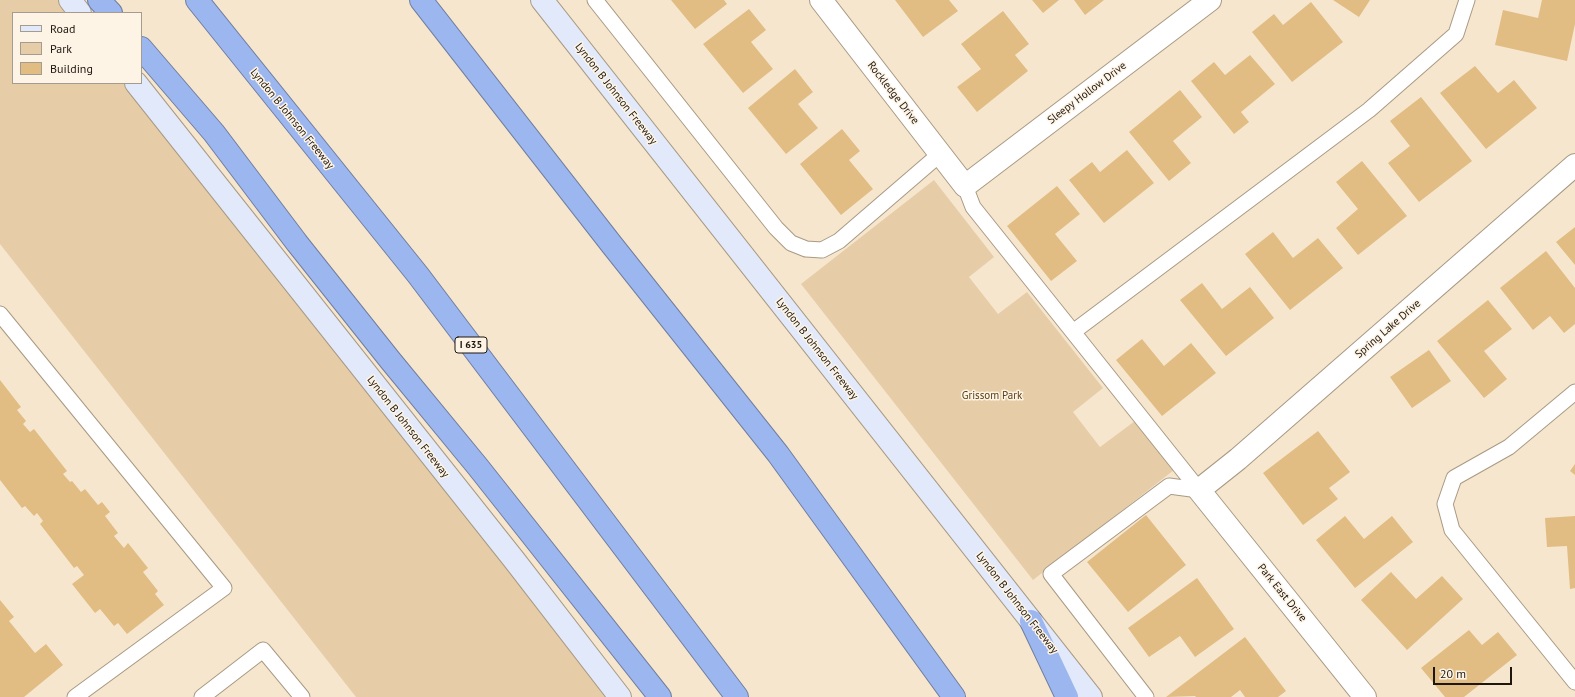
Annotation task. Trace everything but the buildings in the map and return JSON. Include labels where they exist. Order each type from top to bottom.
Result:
[{"type":"highway","points":[[100,0],[110,12]]},
{"type":"highway","name":"Lyndon B Johnson Freeway","points":[[197,0],[418,275],[737,697]]},
{"type":"highway","points":[[421,0],[612,245],[778,454],[954,697]]},
{"type":"highway","points":[[142,49],[214,133],[302,249],[660,697]]},
{"type":"highway","points":[[1031,621],[1067,697]]},
{"type":"main road","points":[[70,0],[79,12]]},
{"type":"main road","name":"Lyndon B Johnson Freeway","points":[[542,0],[1091,697]]},
{"type":"main road","name":"Lyndon B Johnson Freeway","points":[[137,84],[515,561],[620,697]]},
{"type":"street","name":"Rockledge Drive","points":[[821,0],[964,186]]},
{"type":"street","name":"Sleepy Hollow Drive","points":[[964,186],[1210,0]]},
{"type":"street","name":"Spring Lake Drive","points":[[1199,490],[1238,459],[1575,165]]},
{"type":"street","name":"Park East Drive","points":[[1199,490],[1365,697]]},
{"type":"lane","points":[[595,0],[776,228],[790,243],[806,249],[822,250],[839,241],[940,154]]},
{"type":"lane","points":[[1073,332],[1369,110],[1456,34],[1466,0]]},
{"type":"lane","points":[[964,186],[973,207],[1199,490]]},
{"type":"lane","points":[[0,314],[224,588],[75,697]]},
{"type":"lane","points":[[1575,392],[1509,447],[1454,478],[1445,504],[1452,530],[1575,682]]},
{"type":"lane","points":[[1146,697],[1051,574],[1170,486],[1199,490]]},
{"type":"lane","points":[[202,697],[263,650],[302,697]]},
{"type":"green space","points":[[0,0],[74,0],[83,12],[12,12],[12,84],[141,84],[624,697],[356,697],[0,244]]},
{"type":"green space","name":"Grissom Park","points":[[934,180],[994,257],[969,277],[998,314],[1027,292],[1103,388],[1073,412],[1100,447],[1135,421],[1174,470],[1033,580],[801,284]]}]
